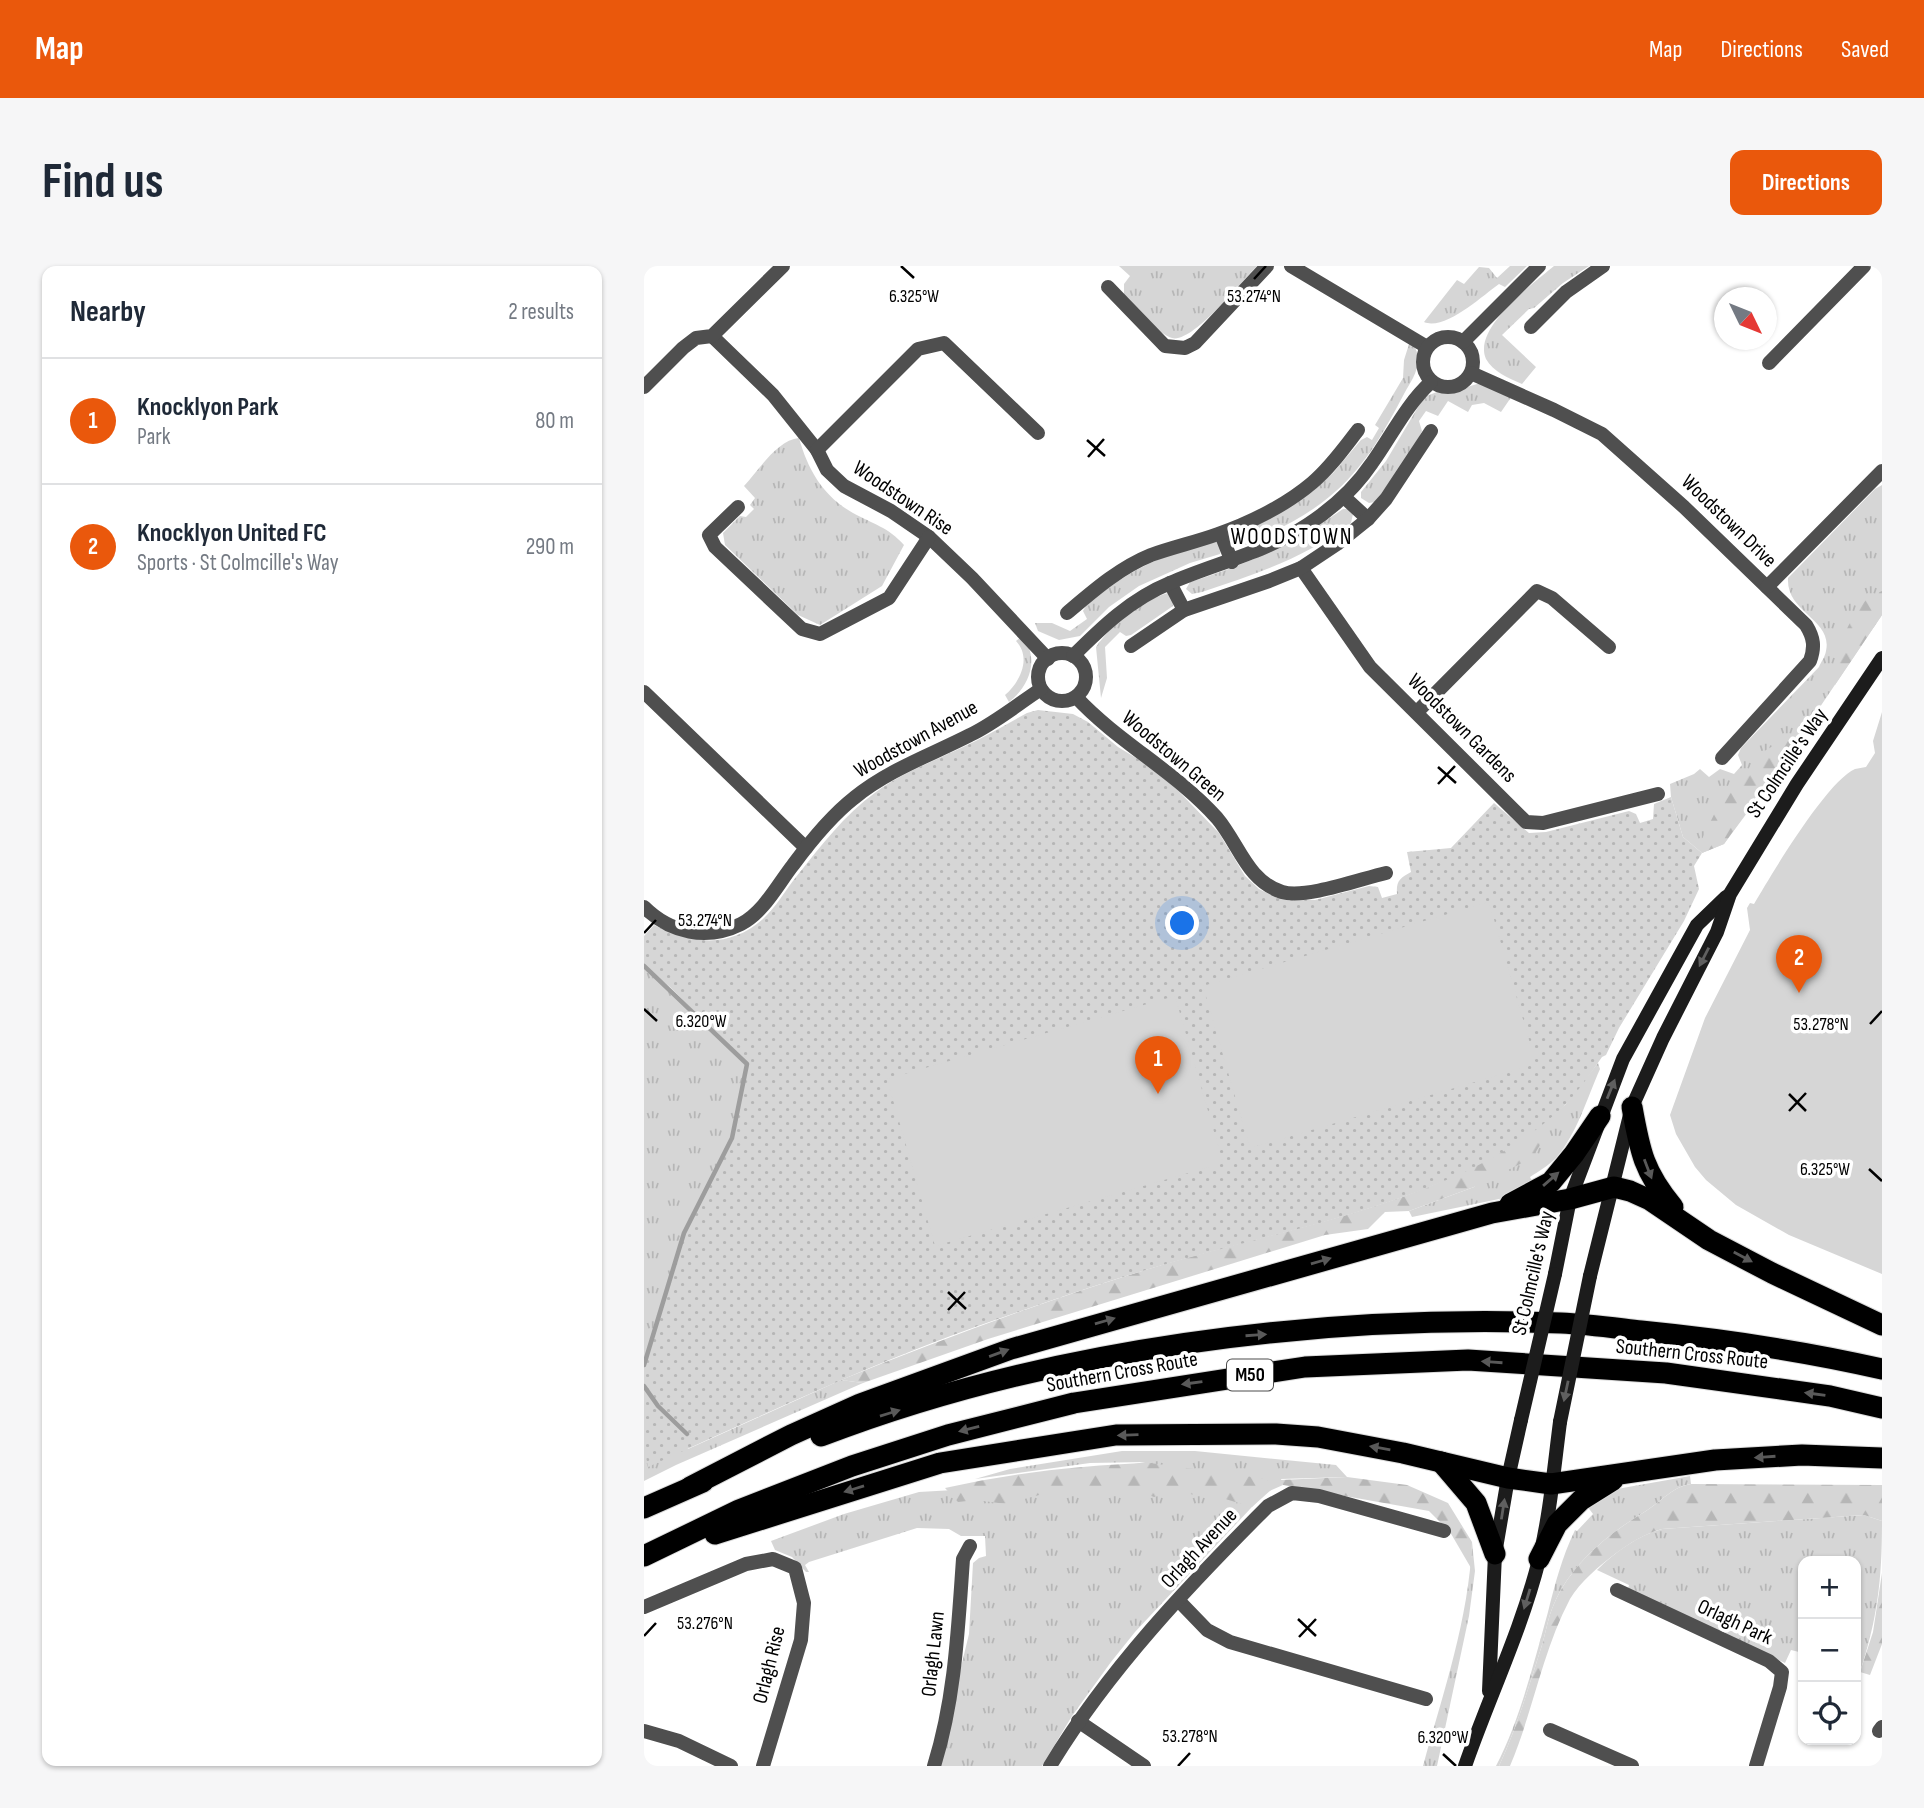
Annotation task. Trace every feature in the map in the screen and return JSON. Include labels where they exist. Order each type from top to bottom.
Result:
[{"type":"highway","points":[[1632,1108],[1639,1146],[1653,1182],[1685,1221]]},
{"type":"highway","name":"M50","points":[[1492,1213],[1551,1182],[1600,1116]]},
{"type":"highway","points":[[1614,1187],[1650,1199],[1709,1240],[1882,1325]]},
{"type":"highway","name":"M50","points":[[690,1487],[791,1435],[860,1404],[1011,1349],[1492,1213],[1570,1199],[1614,1187]]},
{"type":"highway","name":"Southern Cross Route","points":[[644,1508],[690,1487],[850,1425],[972,1387],[1100,1359],[1235,1336],[1406,1323],[1562,1323],[1704,1337],[1839,1359],[1882,1369]]},
{"type":"highway","name":"Southern Cross Route","points":[[644,1557],[738,1510],[852,1466],[948,1435],[1074,1403],[1305,1367],[1468,1360],[1666,1373],[1830,1396],[1882,1408]]},
{"type":"highway","name":"M50","points":[[644,1557],[940,1463],[1088,1438],[1186,1433],[1318,1437],[1403,1453],[1508,1478],[1551,1484],[1715,1460],[1789,1455],[1882,1458]]},
{"type":"highway","points":[[1441,1462],[1476,1503],[1495,1554]]},
{"type":"highway","name":"M50","points":[[1539,1559],[1557,1524],[1581,1500],[1624,1473]]},
{"type":"main road","name":"St Colmcille's Way","points":[[1465,1766],[1489,1699],[1513,1646],[1539,1559],[1560,1422],[1590,1276],[1632,1108],[1663,1038],[1717,932],[1730,894],[1797,784],[1882,658]]},
{"type":"main road","name":"St Colmcille's Way","points":[[1489,1699],[1495,1554],[1508,1478],[1570,1199],[1623,1059],[1697,925],[1730,894]]},
{"type":"street","points":[[644,387],[696,338],[712,336],[783,266]]},
{"type":"street","points":[[1108,287],[1165,346],[1185,348],[1195,342],[1267,266]]},
{"type":"street","points":[[1291,266],[1427,347]]},
{"type":"street","points":[[1463,342],[1539,266]]},
{"type":"street","points":[[1531,327],[1566,292],[1603,266]]},
{"type":"street","points":[[1769,363],[1864,266]]},
{"type":"street","name":"Woodstown Rise","points":[[712,336],[773,395],[817,450],[827,470],[844,486],[891,510],[929,537],[972,578],[1048,659]]},
{"type":"street","points":[[1448,337],[1463,342],[1472,356],[1471,373],[1453,387],[1431,382],[1423,369],[1422,361],[1427,347],[1440,338],[1448,337]]},
{"type":"street","points":[[817,450],[918,349],[944,343],[1038,433]]},
{"type":"street","name":"Woodstown Drive","points":[[1471,373],[1602,434],[1642,467],[1806,625],[1813,637],[1814,650],[1803,672],[1722,758]]},
{"type":"street","points":[[1073,656],[1133,602],[1170,583],[1268,547],[1307,525],[1344,497],[1371,464],[1416,395],[1431,382]]},
{"type":"street","points":[[1067,613],[1113,575],[1150,556],[1221,534],[1257,518],[1312,483],[1358,430]]},
{"type":"street","points":[[1131,646],[1184,610],[1301,568],[1368,519],[1386,499],[1431,431]]},
{"type":"street","points":[[1767,587],[1882,471]]},
{"type":"street","points":[[1344,497],[1368,519]]},
{"type":"street","points":[[738,507],[709,535],[715,547],[802,629],[820,634],[889,598],[929,537]]},
{"type":"street","points":[[1221,534],[1233,562]]},
{"type":"street","name":"Woodstown Gardens","points":[[1301,568],[1370,667],[1526,822],[1543,823],[1658,794]]},
{"type":"street","points":[[1170,583],[1184,610]]},
{"type":"street","points":[[1417,712],[1537,591],[1552,598],[1609,647]]},
{"type":"street","points":[[1060,654],[1073,656],[1084,668],[1085,684],[1076,697],[1069,700],[1053,699],[1041,689],[1039,676],[1048,659],[1060,654]]},
{"type":"street","name":"Woodstown Avenue","points":[[644,907],[664,924],[693,933],[715,933],[742,924],[760,909],[806,848],[854,798],[907,764],[973,734],[1041,689]]},
{"type":"street","points":[[644,692],[806,848]]},
{"type":"street","name":"Woodstown Green","points":[[1076,697],[1117,736],[1154,761],[1201,802],[1219,821],[1261,883],[1296,895],[1386,873]]},
{"type":"street","name":"Orlagh Avenue","points":[[1051,1766],[1078,1721],[1120,1666],[1268,1506],[1292,1493],[1319,1496],[1444,1531]]},
{"type":"street","name":"Orlagh Lawn","points":[[933,1766],[945,1731],[956,1657],[964,1559],[970,1546]]},
{"type":"street","name":"Orlagh Rise","points":[[644,1607],[746,1564],[773,1559],[795,1568],[804,1603],[801,1640],[763,1766]]},
{"type":"street","name":"Orlagh Park","points":[[1617,1590],[1769,1661],[1782,1672],[1756,1766]]},
{"type":"street","points":[[1179,1601],[1208,1630],[1230,1642],[1426,1699]]},
{"type":"street","points":[[1078,1721],[1144,1766]]},
{"type":"street","points":[[1550,1730],[1632,1766]]},
{"type":"street","points":[[644,1731],[679,1741],[732,1766]]},
{"type":"green space","points":[[1119,266],[1257,266],[1204,322],[1181,337],[1172,338],[1154,326],[1124,295],[1124,284],[1130,276]]},
{"type":"green space","points":[[1510,266],[1527,266],[1505,287],[1499,284],[1452,317],[1442,322],[1424,322],[1457,280],[1464,284],[1479,267],[1489,268],[1497,278]]},
{"type":"green space","points":[[1554,266],[1589,266],[1529,309],[1502,335],[1536,367],[1522,384],[1493,368],[1486,359],[1484,347],[1496,320],[1507,307]]},
{"type":"green space","points":[[1410,341],[1417,354],[1415,373],[1380,436],[1352,475],[1329,497],[1299,518],[1246,545],[1237,543],[1236,534],[1313,491],[1333,473],[1361,440],[1367,437],[1372,440],[1379,428],[1375,425],[1403,378],[1404,360]]},
{"type":"green space","points":[[1484,384],[1512,396],[1501,412],[1484,403],[1472,405],[1468,412],[1448,401],[1438,416],[1426,411],[1419,421],[1422,431],[1412,452],[1375,502],[1369,503],[1361,498],[1361,492],[1386,461],[1424,397]]},
{"type":"green space","points":[[799,438],[812,471],[833,499],[886,530],[904,545],[882,586],[820,625],[798,615],[725,545],[723,533],[740,516],[746,517],[754,509],[750,505],[755,498],[744,486],[776,450]]},
{"type":"green space","points":[[1882,485],[1882,615],[1764,790],[1724,844],[1702,853],[1683,837],[1671,797],[1670,784],[1700,769],[1709,777],[1720,769],[1734,774],[1742,765],[1738,755],[1741,748],[1819,667],[1825,653],[1826,640],[1823,631],[1794,600],[1789,590],[1788,578]]},
{"type":"green space","points":[[1343,509],[1349,509],[1353,514],[1351,523],[1298,556],[1202,592],[1192,594],[1186,589],[1190,582],[1232,568],[1288,543]]},
{"type":"green space","points":[[1213,540],[1218,542],[1220,554],[1190,563],[1139,586],[1109,607],[1080,636],[1059,640],[1038,631],[1035,623],[1052,623],[1070,631],[1087,619],[1083,611],[1089,603],[1117,582],[1155,561]]},
{"type":"green space","points":[[1882,591],[1882,615],[1835,685],[1836,664],[1848,627],[1860,606]]},
{"type":"green space","points":[[1168,593],[1174,602],[1173,606],[1131,635],[1126,636],[1120,632],[1105,647],[1107,678],[1101,698],[1096,647],[1128,614],[1148,601]]},
{"type":"green space","points":[[1022,636],[1031,653],[1030,671],[1022,688],[1009,702],[1005,695],[1019,677],[1024,662],[1021,648],[1016,641]]},
{"type":"green space","points":[[1038,710],[1073,714],[1088,722],[1118,747],[1161,773],[1219,833],[1245,876],[1259,889],[1277,898],[1315,900],[1369,886],[1378,887],[1382,898],[1397,894],[1400,880],[1411,872],[1407,852],[1451,848],[1494,803],[1529,833],[1546,832],[1629,811],[1636,814],[1640,823],[1653,819],[1654,804],[1671,797],[1683,837],[1702,853],[1694,866],[1699,889],[1684,921],[1619,1028],[1606,1055],[1563,1107],[1525,1138],[1482,1164],[1384,1204],[1132,1274],[978,1326],[853,1375],[648,1467],[644,1446],[644,1365],[684,1233],[732,1138],[747,1064],[670,987],[644,966],[644,936],[654,925],[682,936],[710,940],[724,939],[750,929],[772,909],[833,832],[876,792],[907,773]]},
{"type":"green space","points":[[1882,712],[1882,1274],[1789,1235],[1736,1205],[1695,1167],[1676,1134],[1670,1115],[1705,1018],[1750,930],[1747,908],[1750,903],[1754,904],[1800,830],[1830,791],[1855,769],[1866,767],[1875,753],[1873,741]]},
{"type":"green space","points":[[1784,741],[1797,741],[1724,844],[1702,853],[1701,841],[1730,782],[1746,773],[1755,755]]},
{"type":"green space","points":[[1489,902],[1536,1064],[1250,1148],[1203,986]]},
{"type":"green space","points":[[644,966],[747,1064],[732,1138],[684,1233],[644,1365]]},
{"type":"green space","points":[[1175,996],[1223,1163],[935,1246],[887,1079]]},
{"type":"green space","points":[[1598,1063],[1600,1069],[1570,1138],[1556,1158],[1530,1177],[1534,1185],[1504,1198],[1412,1217],[1409,1211],[1474,1187],[1565,1105]]},
{"type":"green space","points":[[1565,1105],[1532,1158],[1474,1187],[1409,1211],[1385,1212],[1368,1229],[1325,1235],[988,1339],[863,1383],[841,1380],[961,1333],[1083,1290],[1217,1249],[1322,1222],[1425,1188],[1475,1166],[1521,1139]]},
{"type":"green space","points":[[841,1380],[863,1383],[644,1481],[644,1427],[688,1449]]},
{"type":"green space","points":[[1122,1451],[1195,1451],[1336,1465],[1347,1477],[1281,1479],[1283,1485],[1265,1493],[1135,1632],[1072,1716],[1042,1766],[937,1766],[969,1634],[973,1563],[986,1556],[985,1536],[961,1536],[949,1529],[917,1528],[809,1562],[805,1565],[809,1572],[792,1557],[775,1550],[771,1541],[844,1514],[919,1492],[1006,1487],[1145,1462],[1090,1463],[975,1479],[1010,1469]]},
{"type":"green space","points":[[1150,1463],[1267,1479],[1272,1489],[1252,1507],[1222,1498],[1173,1492],[1154,1497],[1132,1488],[1104,1493],[1065,1488],[1006,1504],[976,1500],[958,1502],[945,1488],[1047,1471]]},
{"type":"green space","points":[[1690,1476],[1691,1484],[1673,1491],[1618,1529],[1592,1551],[1561,1589],[1552,1609],[1517,1721],[1499,1766],[1496,1766],[1526,1690],[1566,1550],[1575,1530],[1593,1514],[1587,1506],[1617,1489]]},
{"type":"green space","points":[[1347,1477],[1407,1485],[1448,1503],[1472,1542],[1471,1568],[1450,1532],[1429,1511],[1283,1485],[1280,1480]]},
{"type":"green space","points":[[1691,1484],[1882,1485],[1882,1521],[1864,1515],[1662,1529],[1632,1543],[1596,1569],[1570,1599],[1552,1640],[1510,1766],[1499,1766],[1561,1589],[1592,1551],[1618,1529],[1673,1491]]},
{"type":"green space","points":[[1864,1515],[1882,1521],[1880,1579],[1875,1615],[1861,1669],[1861,1556],[1798,1556],[1798,1652],[1791,1650],[1785,1663],[1628,1589],[1629,1585],[1597,1570],[1627,1545],[1662,1529]]},
{"type":"green space","points":[[1472,1542],[1475,1571],[1469,1616],[1437,1766],[1423,1766],[1460,1627]]},
{"type":"green space","points":[[1882,1573],[1882,1644],[1870,1675],[1861,1672],[1861,1669],[1873,1632]]},
{"type":"waterway","points":[[644,966],[747,1064],[732,1138],[684,1233],[644,1365]]},
{"type":"waterway","points":[[644,1386],[658,1406],[687,1434]]},
{"type":"place","name":"Knocklyon United FC","points":[[1799,993]]},
{"type":"place","name":"Knocklyon Park","points":[[1158,1094]]},
{"type":"district","name":"WOODSTOWN","points":[[1292,537]]}]
